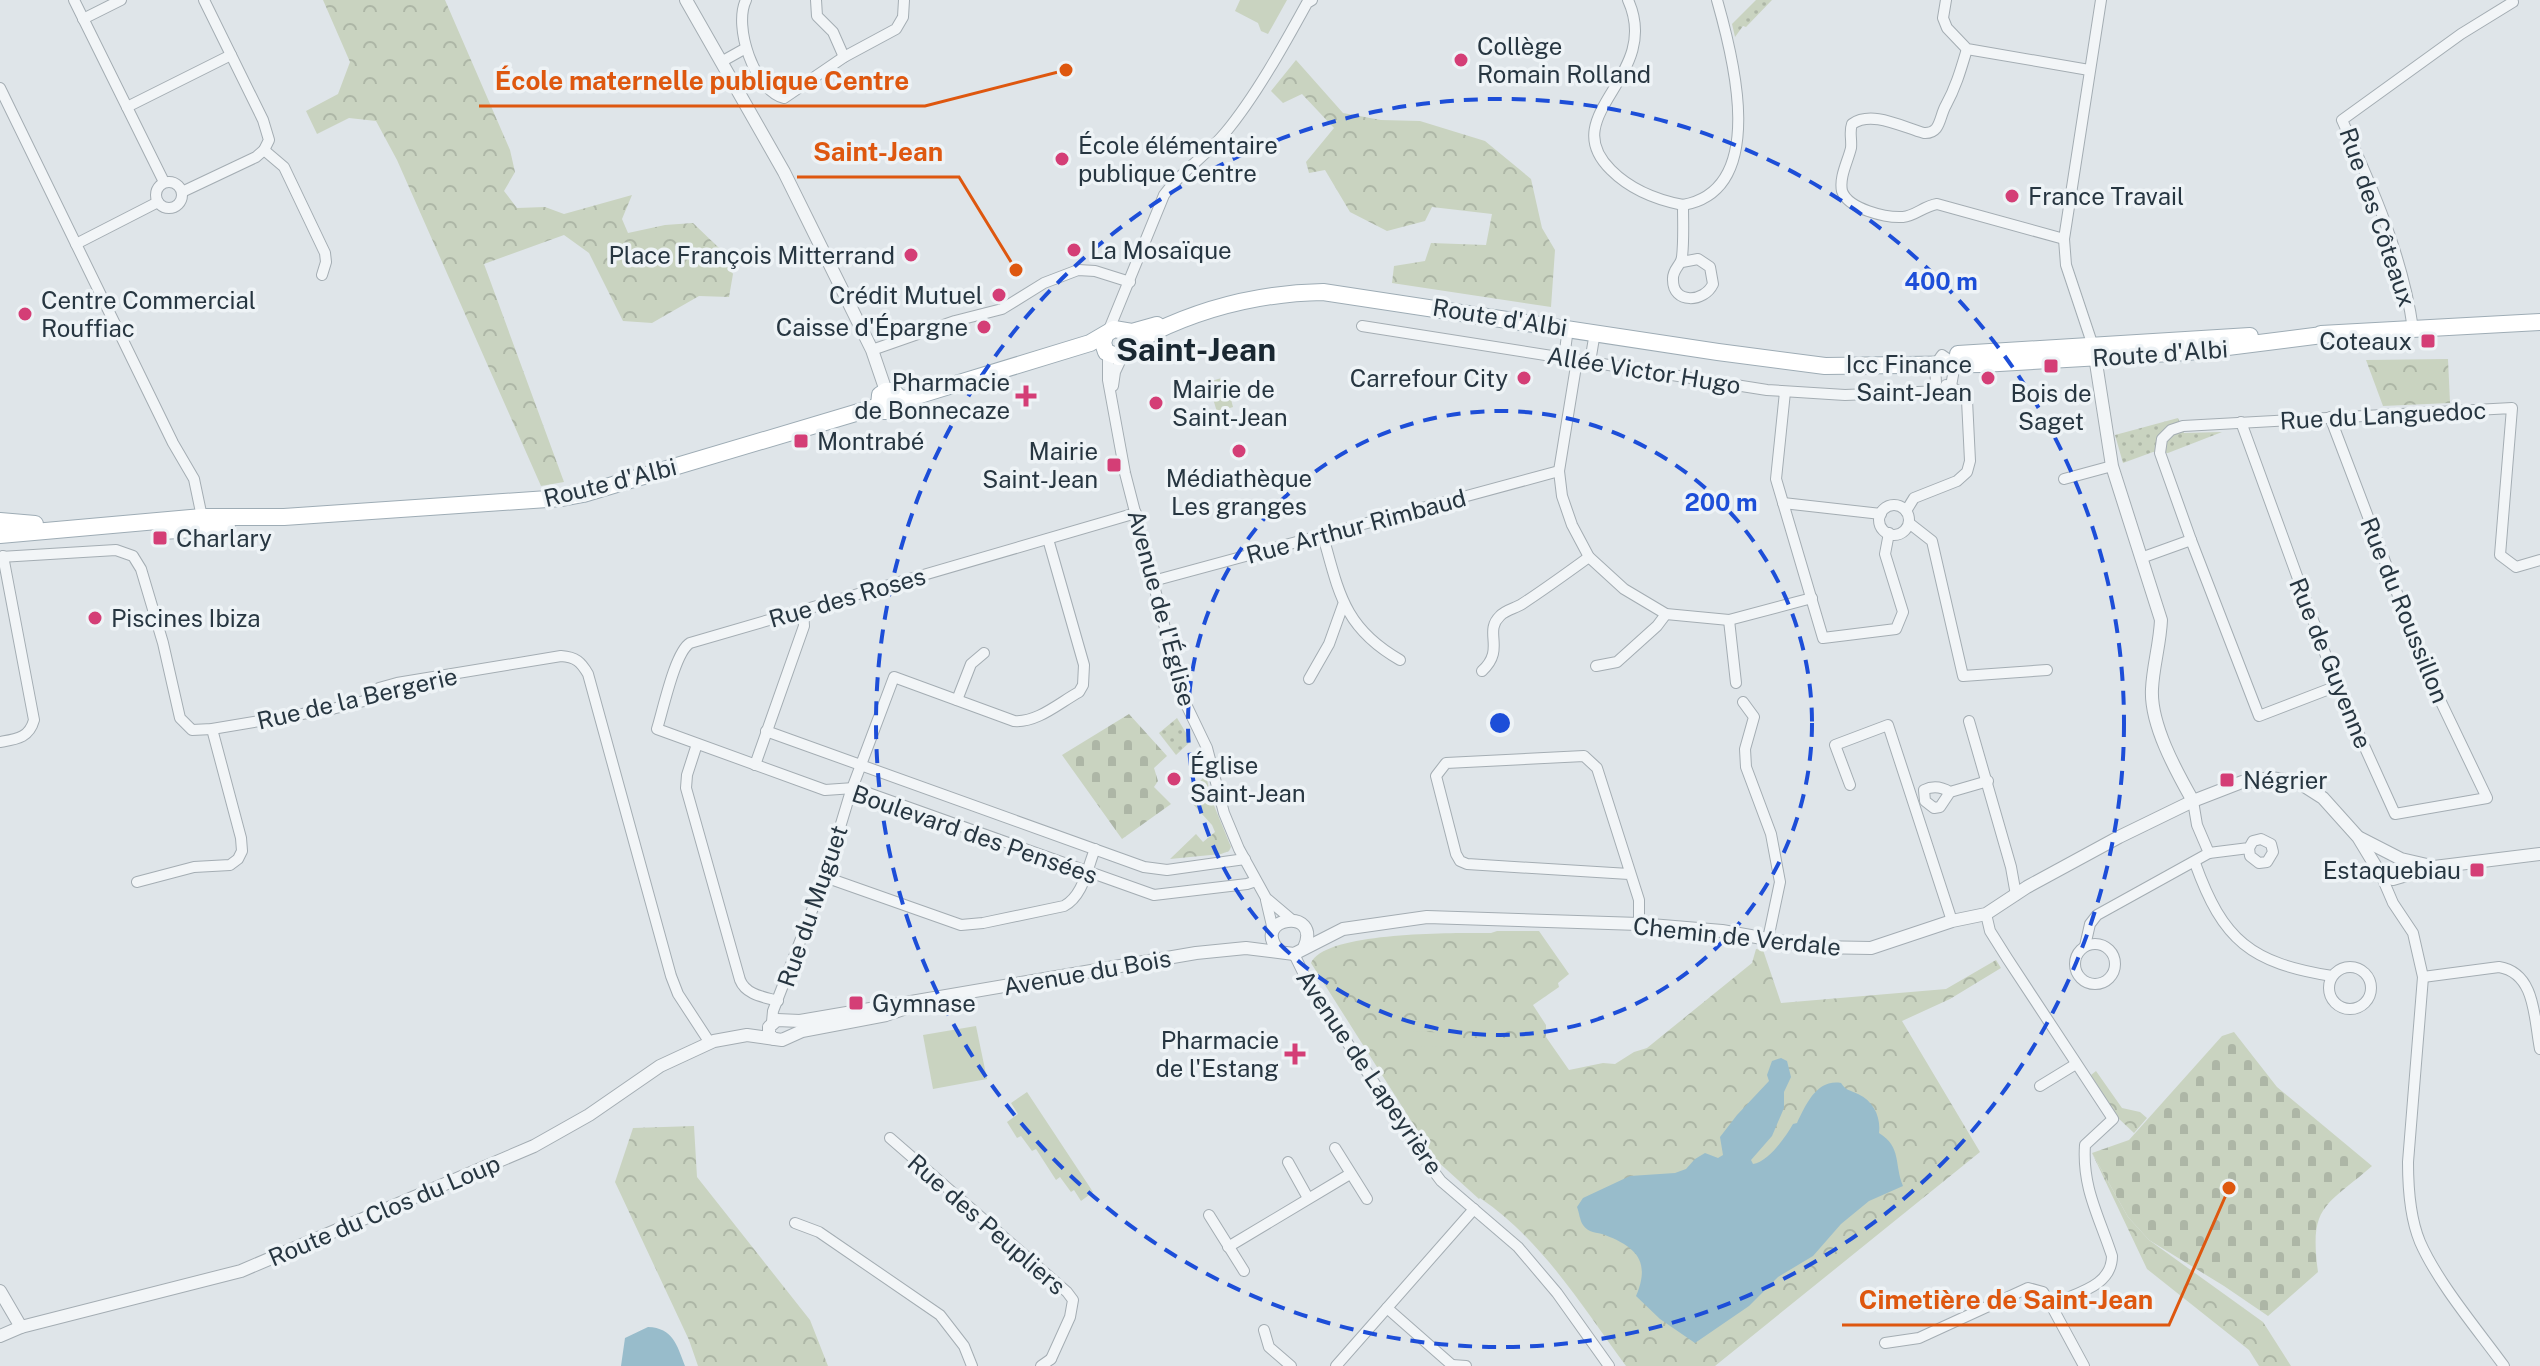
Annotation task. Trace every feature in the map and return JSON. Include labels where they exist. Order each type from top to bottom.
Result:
[{"type":"main road","name":"Route d'Albi","points":[[0,535],[202,517],[284,517],[562,498],[889,399],[1093,352],[1256,298],[1323,292],[1797,362],[1944,361],[2094,352],[2270,335],[2540,322]]},
{"type":"main road","name":"Route d'Albi","points":[[974,379],[1090,343],[1116,343]]},
{"type":"main road","name":"Route d'Albi","points":[[0,535],[61,536],[210,528],[284,517]]},
{"type":"main road","points":[[0,521],[76,527]]},
{"type":"street","points":[[74,0],[164,182]]},
{"type":"street","points":[[83,19],[121,0]]},
{"type":"street","points":[[164,182],[156,194],[158,202],[170,208],[177,206],[182,192],[256,157],[269,140],[269,133],[204,0]]},
{"type":"street","points":[[686,0],[776,158],[872,350],[889,399]]},
{"type":"street","points":[[746,0],[740,21],[746,48],[767,88],[784,98],[844,57],[896,29],[903,17],[904,0]]},
{"type":"street","points":[[816,0],[817,16],[833,32],[844,57]]},
{"type":"street","points":[[872,350],[955,321],[1002,309],[1044,283],[1078,270],[1095,271],[1130,282],[1164,195],[1234,122],[1307,3],[1312,0]]},
{"type":"street","points":[[1628,0],[1634,22],[1633,50],[1621,78],[1598,116],[1593,141],[1600,159],[1616,175],[1648,195],[1683,205],[1705,199],[1722,185],[1735,152],[1739,104],[1717,0]]},
{"type":"street","points":[[1946,0],[1943,18],[1947,28],[1967,49],[2089,70]]},
{"type":"street","points":[[2101,0],[2064,239],[2066,265],[2094,352],[2112,466],[2161,620],[2152,708],[2168,753],[2193,801],[2197,825],[2209,853]]},
{"type":"street","name":"Rue des Côteaux","points":[[2413,329],[2411,307],[2388,230],[2342,120],[2461,34],[2513,2]]},
{"type":"street","points":[[721,62],[746,48]]},
{"type":"street","points":[[1967,49],[1955,92],[1930,134],[1873,118],[1864,118],[1852,124],[1842,191],[1854,205],[1894,217],[1904,217],[1937,204],[2064,239]]},
{"type":"street","points":[[127,107],[231,55]]},
{"type":"street","points":[[0,88],[173,443],[194,479],[202,517]]},
{"type":"street","points":[[264,150],[284,167],[325,253],[322,275]]},
{"type":"street","points":[[164,182],[171,182],[182,192]]},
{"type":"street","points":[[76,244],[158,202]]},
{"type":"street","points":[[1682,262],[1698,259],[1710,267],[1713,284],[1703,297],[1693,300],[1680,295],[1674,287],[1674,273],[1682,262],[1683,205]]},
{"type":"street","name":"Avenue de l'Église","points":[[1130,282],[1123,299],[1125,305],[1108,380],[1125,473],[1183,698],[1207,748],[1224,813],[1266,898],[1291,919]]},
{"type":"street","name":"Allée Victor Hugo","points":[[1362,326],[1785,392],[1845,395],[1942,391],[1951,386]]},
{"type":"street","points":[[1564,358],[1568,328]]},
{"type":"street","points":[[1590,362],[1595,332]]},
{"type":"street","points":[[1577,360],[1559,471],[1562,496],[1572,525],[1589,557],[1624,589],[1666,614],[1729,620],[1812,598]]},
{"type":"street","points":[[1927,392],[1936,383],[1944,361]]},
{"type":"street","points":[[1944,361],[1951,386]]},
{"type":"street","points":[[1936,383],[1951,386],[1967,400],[1970,461],[1967,472],[1957,481],[1914,498],[1906,511],[1909,523],[1932,541],[1963,676],[2047,670]]},
{"type":"street","points":[[1785,392],[1775,468],[1823,638],[1896,629],[1903,612],[1885,554],[1889,533]]},
{"type":"street","name":"Rue du Languedoc","points":[[2191,540],[2160,453],[2162,439],[2171,430],[2183,426],[2241,422],[2512,408],[2500,555],[2516,567],[2540,560]]},
{"type":"street","name":"Rue du Roussillon","points":[[2330,417],[2429,677],[2487,798]]},
{"type":"street","name":"Rue de Guyenne","points":[[2241,422],[2337,686],[2395,814],[2487,798]]},
{"type":"street","points":[[2064,479],[2112,466]]},
{"type":"street","name":"Rue Arthur Rimbaud","points":[[1153,581],[1559,471]]},
{"type":"street","points":[[1783,503],[1881,514],[1892,505],[1906,511]]},
{"type":"street","name":"Rue des Roses","points":[[697,744],[657,729],[685,646],[1136,513]]},
{"type":"street","points":[[1881,514],[1881,525],[1889,533]]},
{"type":"street","points":[[1889,533],[1903,531],[1909,523]]},
{"type":"street","points":[[1323,536],[1343,605],[1376,645],[1400,660]]},
{"type":"street","points":[[984,653],[971,664],[957,700],[1023,722],[1034,719],[1079,692],[1083,685],[1084,665],[1048,539]]},
{"type":"street","points":[[2141,558],[2191,540],[2259,716],[2337,686]]},
{"type":"street","points":[[0,742],[28,734],[34,720],[2,556],[116,550],[133,556],[141,569],[163,643],[180,718],[192,730],[212,729],[242,851],[230,865],[194,867],[137,882]]},
{"type":"street","points":[[1482,671],[1492,662],[1495,651],[1493,628],[1500,616],[1589,557]]},
{"type":"street","points":[[1309,679],[1329,644],[1343,605]]},
{"type":"street","points":[[755,765],[804,626],[803,610]]},
{"type":"street","points":[[1596,666],[1617,662],[1666,614]]},
{"type":"street","points":[[1729,620],[1736,683]]},
{"type":"street","name":"Rue de la Bergerie","points":[[212,729],[332,709],[364,701],[379,688],[397,683],[561,656],[581,662],[588,674],[671,976],[678,994],[712,1042]]},
{"type":"street","name":"Rue du Muguet","points":[[779,1024],[778,1001],[825,877],[894,677],[957,700]]},
{"type":"street","points":[[1743,702],[1754,717],[1745,749],[1746,767],[1771,834],[1780,882],[1768,939]]},
{"type":"street","points":[[1969,721],[1988,781],[2016,895]]},
{"type":"street","points":[[1850,785],[1835,745],[1888,725],[1952,921]]},
{"type":"street","name":"Boulevard des Pensées","points":[[766,731],[1155,870],[1245,859]]},
{"type":"street","points":[[697,744],[686,788],[740,980],[742,986],[754,994],[778,1001]]},
{"type":"street","name":"Boulevard des Pensées","points":[[697,744],[825,790],[854,788],[1154,895],[1256,881]]},
{"type":"street","points":[[1629,874],[1467,864],[1460,861],[1436,776],[1446,763],[1584,756],[1597,768],[1639,900],[1639,924]]},
{"type":"street","name":"Chemin de Verdale","points":[[1304,927],[1343,929],[1427,917],[1639,924],[1722,931],[1831,949],[1871,948],[1952,921],[1986,914],[2119,837],[2193,801],[2242,782],[2271,778],[2310,788],[2323,798],[2358,837],[2387,878],[2434,867],[2540,854]]},
{"type":"street","points":[[1950,792],[1988,781]]},
{"type":"street","name":"Chemin de Verdale","points":[[2358,837],[2395,857],[2434,867]]},
{"type":"street","points":[[2085,946],[2097,943],[2113,954],[2116,969],[2107,981],[2092,984],[2076,972],[2075,959],[2085,946],[2090,924],[2097,915],[2209,853],[2249,848]]},
{"type":"street","points":[[825,877],[947,922],[969,926],[1064,906],[1078,895],[1095,849]]},
{"type":"street","points":[[2392,896],[2403,868],[2395,857],[2382,858],[2380,870],[2392,896],[2413,933],[2423,977],[2408,1162],[2411,1207],[2419,1240],[2428,1256],[2504,1366]]},
{"type":"street","points":[[2195,863],[2205,892],[2221,920],[2245,946],[2258,956],[2281,965],[2332,976],[2346,968],[2359,969],[2365,974],[2371,990],[2366,1001],[2349,1010],[2334,1003],[2329,991],[2332,976]]},
{"type":"street","name":"Avenue de l'Église","points":[[1266,898],[1273,932]]},
{"type":"street","points":[[1986,914],[1990,931],[2113,1119],[2085,1145],[2084,1165],[2085,1182],[2112,1256],[2112,1266],[2103,1280],[2051,1305]]},
{"type":"street","points":[[1291,919],[1304,927],[1307,935],[1299,951],[1279,951],[1273,943],[1273,932],[1284,920],[1291,919]]},
{"type":"street","name":"Chemin de Verdale","points":[[1299,951],[1343,929]]},
{"type":"street","name":"Avenue du Bois","points":[[1246,948],[1273,932]]},
{"type":"street","name":"Avenue du Bois","points":[[779,1024],[1159,959],[1246,948],[1279,951]]},
{"type":"street","name":"Avenue de Lapeyrière","points":[[1299,951],[1310,987],[1432,1169],[1441,1181],[1533,1263],[1609,1366]]},
{"type":"street","points":[[2423,977],[2499,967],[2521,975],[2528,986],[2540,1049]]},
{"type":"street","name":"Route du Clos du Loup","points":[[747,1035],[774,1039],[769,1034],[779,1024]]},
{"type":"street","name":"Route du Clos du Loup","points":[[0,1336],[21,1327],[196,1284],[256,1265],[534,1146],[589,1115],[660,1066],[712,1042],[779,1024]]},
{"type":"street","points":[[2040,1086],[2076,1064]]},
{"type":"street","name":"Rue des Peupliers","points":[[890,1138],[1073,1300],[1055,1362]]},
{"type":"street","points":[[1335,1148],[1367,1199]]},
{"type":"street","points":[[1288,1162],[1308,1198]]},
{"type":"street","points":[[1228,1247],[1350,1174]]},
{"type":"street","points":[[1336,1366],[1474,1209]]},
{"type":"street","points":[[1209,1215],[1244,1271]]},
{"type":"street","points":[[795,1223],[819,1232],[940,1315],[964,1346],[972,1366]]},
{"type":"street","points":[[1885,1343],[1919,1338],[2028,1288],[2043,1292],[2084,1366]]},
{"type":"street","points":[[0,1291],[21,1327]]},
{"type":"street","points":[[1387,1308],[1453,1365],[1466,1366]]},
{"type":"street","points":[[1264,1330],[1269,1347],[1291,1366]]},
{"type":"street","points":[[1041,1366],[1055,1362]]},
{"type":"green space","points":[[323,0],[445,0],[510,150],[515,172],[504,191],[517,208],[545,207],[564,214],[632,195],[622,219],[628,233],[693,223],[719,248],[733,274],[729,297],[699,296],[652,323],[623,321],[589,253],[564,235],[484,264],[564,482],[541,486],[397,160],[376,121],[349,118],[317,134],[306,111],[338,94],[350,62]]},
{"type":"green space","points":[[1240,0],[1287,0],[1268,34],[1261,31],[1258,23],[1235,11]]},
{"type":"green space","points":[[1756,0],[1772,0],[1735,37],[1732,24]]},
{"type":"green space","points":[[1296,60],[1343,113],[1381,120],[1420,121],[1485,141],[1531,179],[1542,228],[1555,250],[1551,307],[1392,283],[1394,266],[1425,261],[1431,243],[1486,245],[1492,214],[1432,207],[1425,221],[1387,231],[1350,212],[1325,170],[1309,173],[1306,162],[1334,128],[1302,94],[1283,103],[1271,91]]},
{"type":"green space","points":[[2448,359],[2450,403],[2383,406],[2366,360]]},
{"type":"green space","points":[[1225,377],[1233,407],[1217,412],[1208,382]]},
{"type":"green space","points":[[2178,418],[2184,433],[2222,432],[2168,453],[2153,452],[2123,463],[2115,435]]},
{"type":"green space","points":[[1129,714],[1167,756],[1154,768],[1158,781],[1154,787],[1171,804],[1122,839],[1062,755]]},
{"type":"green space","points":[[1177,718],[1191,741],[1176,755],[1159,733]]},
{"type":"green space","points":[[1206,775],[1211,798],[1231,847],[1221,854],[1170,859],[1196,834],[1203,842],[1215,832],[1192,803],[1201,795],[1194,787]]},
{"type":"green space","points":[[1539,931],[1569,974],[1558,983],[1559,987],[1533,1005],[1546,1025],[1546,1037],[1569,1070],[1603,1063],[1615,1064],[1647,1048],[1752,963],[1756,949],[1763,950],[1781,1003],[1946,989],[1996,960],[2001,968],[1950,999],[1902,1021],[1980,1152],[1715,1366],[1626,1366],[1542,1254],[1502,1215],[1479,1199],[1436,1160],[1311,963],[1321,953],[1365,939]]},
{"type":"green space","points":[[976,1026],[987,1079],[933,1089],[923,1035]]},
{"type":"green space","points":[[1412,1031],[1445,1033],[1445,1047],[1412,1046]]},
{"type":"green space","points":[[2234,1032],[2277,1087],[2372,1166],[2324,1209],[2316,1233],[2318,1272],[2268,1316],[2149,1240],[2128,1217],[2092,1153],[2129,1140],[2222,1036]]},
{"type":"green space","points":[[2096,1071],[2122,1108],[2140,1112],[2147,1118],[2134,1133],[2117,1117],[2091,1075]]},
{"type":"green space","points":[[1027,1092],[1093,1192],[1081,1201],[1060,1177],[1056,1180],[1036,1149],[1032,1151],[1021,1136],[1017,1138],[1007,1122],[1018,1114],[1011,1103]]},
{"type":"green space","points":[[694,1126],[697,1177],[810,1320],[828,1366],[698,1366],[689,1340],[615,1182],[633,1128]]},
{"type":"green space","points":[[2092,1153],[2128,1217],[2149,1240],[2263,1322],[2291,1366],[2259,1366],[2249,1350],[2147,1269]]},
{"type":"water","points":[[1781,1058],[1787,1061],[1791,1077],[1784,1092],[1784,1108],[1772,1136],[1751,1160],[1753,1164],[1776,1148],[1793,1124],[1797,1123],[1813,1094],[1825,1085],[1841,1083],[1846,1089],[1864,1097],[1875,1110],[1879,1133],[1894,1150],[1903,1186],[1869,1201],[1841,1224],[1813,1256],[1778,1277],[1749,1306],[1695,1343],[1660,1319],[1636,1296],[1642,1273],[1638,1257],[1625,1245],[1585,1228],[1577,1207],[1583,1198],[1630,1176],[1675,1173],[1686,1169],[1705,1153],[1718,1158],[1723,1155],[1720,1137],[1769,1081],[1767,1075],[1772,1061]]},
{"type":"water","points":[[648,1327],[669,1334],[685,1366],[621,1366],[625,1338]]},
{"type":"place","name":"Collège Romain Rolland","points":[[1461,60]]},
{"type":"place","name":"École maternelle publique Centre","points":[[1066,70]]},
{"type":"place","name":"École élémentaire publique Centre","points":[[1062,159]]},
{"type":"place","name":"France Travail","points":[[2012,196]]},
{"type":"place","name":"La Mosaïque","points":[[1074,250]]},
{"type":"place","name":"Place François Mitterrand","points":[[911,255]]},
{"type":"place","name":"Saint-Jean","points":[[1016,270]]},
{"type":"place","name":"Crédit Mutuel","points":[[999,295]]},
{"type":"place","name":"Centre Commercial Rouffiac","points":[[25,314]]},
{"type":"place","name":"Caisse d'Épargne","points":[[984,327]]},
{"type":"place","name":"Coteaux","points":[[2428,341]]},
{"type":"place","name":"Bois de Saget","points":[[2051,366]]},
{"type":"place","name":"Carrefour City","points":[[1524,378]]},
{"type":"place","name":"Icc Finance Saint-Jean","points":[[1988,378]]},
{"type":"place","name":"Pharmacie de Bonnecaze","points":[[1026,396]]},
{"type":"place","name":"Mairie de Saint-Jean","points":[[1156,403]]},
{"type":"place","name":"Montrabé","points":[[801,441]]},
{"type":"place","name":"Médiathèque Les granges","points":[[1239,451]]},
{"type":"place","name":"Mairie Saint-Jean","points":[[1114,465]]},
{"type":"place","name":"Charlary","points":[[160,538]]},
{"type":"place","name":"Piscines Ibiza","points":[[95,618]]},
{"type":"place","name":"Église Saint-Jean","points":[[1174,779]]},
{"type":"place","name":"Négrier","points":[[2227,780]]},
{"type":"place","name":"Estaquebiau","points":[[2477,870]]},
{"type":"place","name":"Gymnase","points":[[856,1003]]},
{"type":"place","name":"Pharmacie de l'Estang","points":[[1295,1054]]},
{"type":"place","name":"Cimetière de Saint-Jean","points":[[2229,1188]]},
{"type":"district","name":"Saint-Jean","points":[[1196,349]]}]
